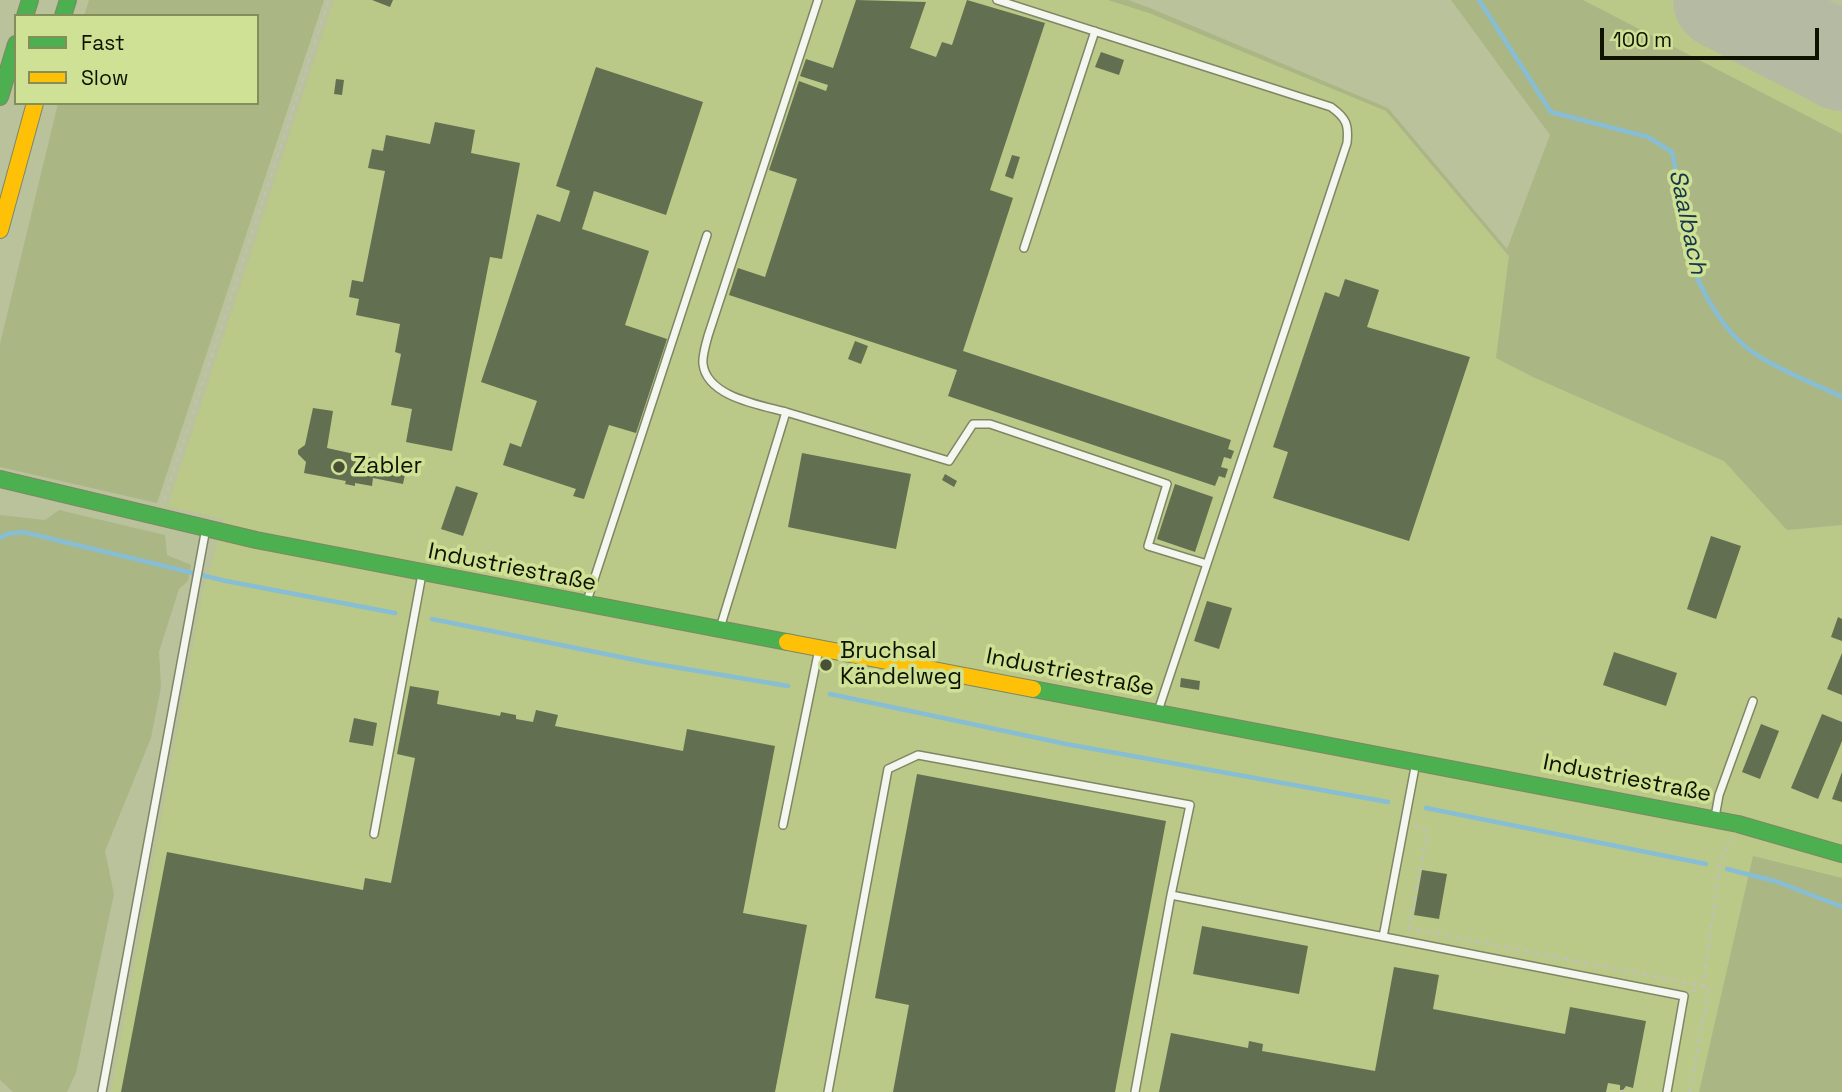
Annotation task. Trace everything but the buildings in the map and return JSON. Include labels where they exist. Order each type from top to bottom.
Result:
[{"type":"main road","points":[[0,97],[14,51]]},
{"type":"main road","points":[[0,230],[34,105]]},
{"type":"main road","name":"Industriestraße","points":[[0,478],[206,528],[422,574],[720,630],[817,654],[1158,713],[1738,824],[1842,854]]},
{"type":"lane","points":[[818,0],[708,336],[703,363],[711,383],[746,402],[949,461],[973,424],[990,424],[1167,484],[1148,546],[1207,564]]},
{"type":"lane","points":[[997,0],[1331,107],[1345,117],[1349,127],[1347,143],[1158,713]]},
{"type":"lane","points":[[1024,248],[1095,31]]},
{"type":"lane","points":[[586,605],[708,235]]},
{"type":"lane","points":[[720,630],[786,412]]},
{"type":"lane","points":[[102,1092],[206,528]]},
{"type":"lane","points":[[374,834],[422,574]]},
{"type":"lane","points":[[783,825],[817,654]]},
{"type":"lane","points":[[1714,820],[1719,795],[1753,701]]},
{"type":"lane","points":[[828,1092],[888,769],[918,755],[1189,806],[1135,1092]]},
{"type":"lane","points":[[1383,937],[1416,761]]},
{"type":"lane","points":[[1171,895],[1684,996],[1667,1092]]},
{"type":"path","points":[[158,517],[329,0]]},
{"type":"path","points":[[1404,823],[1427,832],[1409,928],[1709,988],[1690,1092]]},
{"type":"path","points":[[1703,986],[1720,864],[1738,824]]},
{"type":"path","points":[[1684,996],[1703,986]]},
{"type":"shaded area","points":[[89,0],[324,0],[157,503],[0,467],[0,344],[58,105],[259,105],[259,14],[85,14]]},
{"type":"shaded area","points":[[334,0],[1108,0],[1149,13],[1386,111],[1509,257],[1497,358],[1533,377],[1724,461],[1787,530],[1842,525],[1842,1092],[111,1092],[202,596],[224,519],[168,506]]},
{"type":"shaded area","points":[[1108,0],[1128,0],[1150,8],[1388,108],[1507,249],[1550,135],[1451,0],[1583,0],[1842,134],[1842,525],[1787,530],[1724,461],[1496,358],[1509,256],[1386,111],[1149,13]]},
{"type":"shaded area","points":[[1583,0],[1823,0],[1842,9],[1842,134]]},
{"type":"shaded area","points":[[59,510],[165,535],[167,555],[191,565],[188,581],[179,589],[159,652],[161,687],[151,738],[105,851],[114,894],[76,1073],[67,1092],[13,1092],[0,1080],[0,515],[45,520]]},
{"type":"shaded area","points":[[1753,856],[1842,878],[1842,1092],[1699,1092]]},
{"type":"waterway","name":"Saalbach","points":[[1479,0],[1551,112],[1648,137],[1672,152],[1688,252],[1715,311],[1736,337],[1760,357],[1842,397]]},
{"type":"waterway","points":[[0,538],[7,534],[23,532],[226,581],[395,613]]},
{"type":"waterway","points":[[432,619],[650,663],[788,686]]},
{"type":"waterway","points":[[830,694],[1066,744],[1388,802]]},
{"type":"waterway","points":[[1426,808],[1706,864]]},
{"type":"waterway","points":[[1727,869],[1778,882],[1842,907]]},
{"type":"runway","points":[[1722,0],[1842,62]]},
{"type":"traffic: fast","points":[[26,14],[30,0]]},
{"type":"traffic: fast","points":[[64,14],[68,0]]},
{"type":"traffic: fast","points":[[0,97],[14,51]]},
{"type":"traffic: fast","points":[[0,479],[256,540],[787,642]]},
{"type":"traffic: fast","points":[[1033,689],[1738,824],[1842,854]]},
{"type":"traffic: slow","points":[[0,230],[34,105]]},
{"type":"traffic: slow","points":[[787,642],[1033,689]]},
{"type":"place","name":"Zabler","points":[[339,467]]},
{"type":"place","name":"Bruchsal Kändelweg","points":[[826,665]]}]
